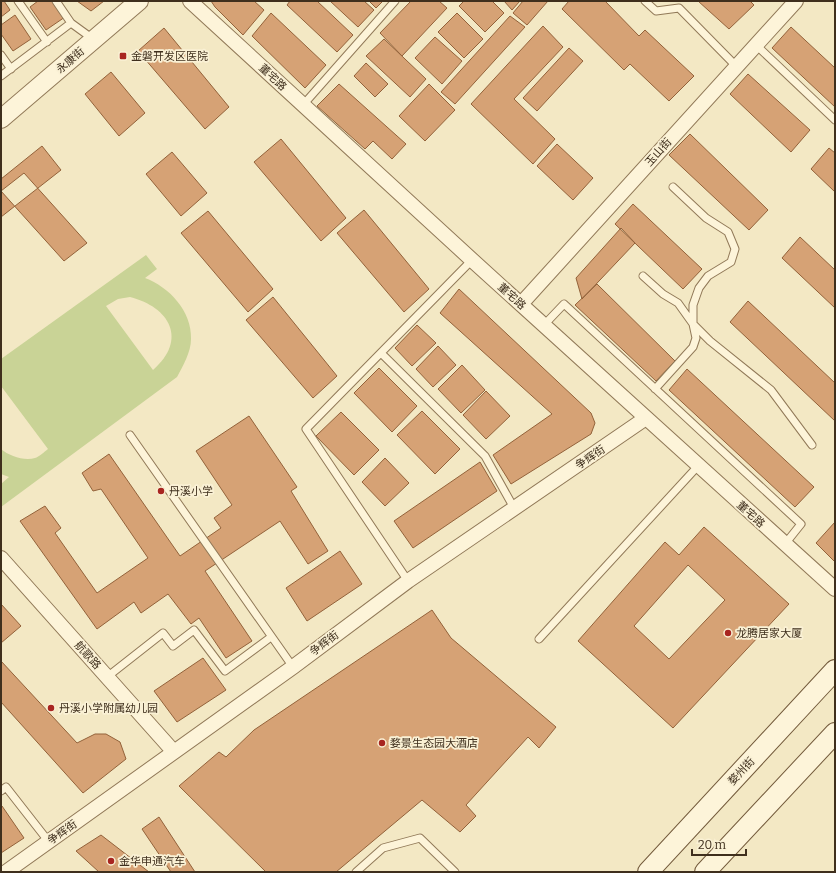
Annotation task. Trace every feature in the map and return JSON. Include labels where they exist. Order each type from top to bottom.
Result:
[{"type":"main road","name":"婺州街","points":[[648,872],[835,670]]},
{"type":"main road","points":[[705,872],[833,739]]},
{"type":"street","name":"永康街","points":[[1,119],[139,1]]},
{"type":"street","name":"董宅路","points":[[190,1],[472,260],[835,589]]},
{"type":"street","name":"玉山街","points":[[521,304],[796,1]]},
{"type":"street","name":"争辉街","points":[[6,872],[293,667],[408,581],[646,418]]},
{"type":"street","name":"航歌路","points":[[1,558],[174,752]]},
{"type":"lane","points":[[18,1],[47,42]]},
{"type":"lane","points":[[56,1],[71,23],[94,39]]},
{"type":"lane","points":[[303,105],[395,1]]},
{"type":"lane","points":[[645,1],[656,11],[679,8],[736,66]]},
{"type":"lane","points":[[1,76],[71,23]]},
{"type":"lane","points":[[756,45],[835,120]]},
{"type":"lane","points":[[1,55],[11,69]]},
{"type":"lane","points":[[655,389],[693,347],[696,338],[693,324],[693,305],[699,288],[708,276],[731,262],[735,249],[728,232],[706,218],[673,187]]},
{"type":"lane","points":[[408,581],[306,429],[472,260]]},
{"type":"lane","points":[[643,276],[663,294],[678,303],[693,324],[710,341],[771,390],[812,445]]},
{"type":"lane","points":[[544,325],[564,304],[801,524],[785,544]]},
{"type":"lane","points":[[381,353],[485,456],[514,508]]},
{"type":"lane","points":[[130,435],[293,667]]},
{"type":"lane","points":[[539,640],[698,466]]},
{"type":"lane","points":[[107,677],[163,633],[173,646],[194,630],[225,671],[271,637]]},
{"type":"lane","points":[[1,791],[6,787],[49,842]]},
{"type":"lane","points":[[356,872],[383,848],[420,838],[455,872]]},
{"type":"green space","points":[[146,255],[157,269],[145,278],[162,287],[177,301],[188,319],[190,329],[190,349],[177,377],[1,507],[1,484],[9,477],[1,474],[1,449],[12,456],[31,459],[40,456],[48,449],[1,386],[1,359]],"holes":[[[130,297],[155,308],[164,317],[170,326],[172,336],[170,347],[164,359],[153,370],[106,306],[118,299]]]},
{"type":"building","points":[[1,1],[4,1],[10,10],[1,17]]},
{"type":"building","points":[[38,1],[54,1],[65,17],[46,30],[30,7]]},
{"type":"building","points":[[77,1],[104,1],[91,11]]},
{"type":"building","points":[[211,1],[254,1],[264,10],[243,35]]},
{"type":"building","points":[[290,1],[317,1],[353,35],[337,52],[287,5]]},
{"type":"building","points":[[330,1],[364,1],[374,10],[358,27]]},
{"type":"building","points":[[369,1],[383,1],[376,8]]},
{"type":"building","points":[[411,1],[439,1],[447,8],[402,56],[380,33]]},
{"type":"building","points":[[464,1],[492,1],[504,13],[485,32],[459,6]]},
{"type":"building","points":[[504,1],[520,1],[512,10]]},
{"type":"building","points":[[523,1],[548,1],[527,25],[513,13]]},
{"type":"building","points":[[569,1],[605,1],[639,36],[645,30],[694,76],[669,101],[630,64],[624,70],[562,9]]},
{"type":"building","points":[[698,1],[750,1],[754,5],[729,29]]},
{"type":"building","points":[[271,13],[326,65],[305,88],[252,36]]},
{"type":"building","points":[[457,13],[483,39],[464,58],[438,32]]},
{"type":"building","points":[[15,15],[31,39],[13,51],[1,34],[1,25]]},
{"type":"building","points":[[510,16],[525,27],[455,104],[441,92]]},
{"type":"building","points":[[543,26],[563,47],[514,99],[555,139],[533,164],[471,104]]},
{"type":"building","points":[[791,27],[835,68],[835,107],[772,48]]},
{"type":"building","points":[[164,28],[229,107],[205,129],[138,51]]},
{"type":"building","points":[[435,37],[462,61],[442,84],[415,58]]},
{"type":"building","points":[[384,39],[426,79],[410,97],[366,56]]},
{"type":"building","points":[[569,48],[583,61],[537,111],[523,98]]},
{"type":"building","points":[[366,63],[388,84],[375,97],[354,76]]},
{"type":"building","points":[[111,72],[145,113],[119,136],[85,94]]},
{"type":"building","points":[[748,74],[810,130],[791,152],[730,94]]},
{"type":"building","points":[[339,84],[406,144],[392,159],[373,141],[365,149],[317,106]]},
{"type":"building","points":[[429,84],[455,110],[425,141],[399,116]]},
{"type":"building","points":[[690,134],[768,210],[749,230],[669,155]]},
{"type":"building","points":[[281,139],[346,218],[321,241],[254,162]]},
{"type":"building","points":[[557,144],[593,178],[573,200],[537,166]]},
{"type":"building","points":[[42,146],[61,170],[1,217],[1,179]]},
{"type":"building","points":[[829,148],[835,153],[835,192],[811,169]]},
{"type":"building","points":[[172,152],[207,193],[181,216],[146,174]]},
{"type":"building","points":[[24,173],[87,243],[64,261],[1,191]]},
{"type":"building","points":[[633,204],[702,269],[683,289],[615,224]]},
{"type":"building","points":[[364,210],[429,289],[404,312],[337,233]]},
{"type":"building","points":[[208,211],[273,289],[248,312],[181,233]]},
{"type":"building","points":[[621,228],[635,243],[582,299],[576,278]]},
{"type":"building","points":[[800,237],[835,270],[835,308],[782,258]]},
{"type":"building","points":[[597,284],[675,361],[656,381],[575,305]]},
{"type":"building","points":[[459,289],[591,413],[595,423],[591,434],[511,484],[493,455],[552,414],[440,313]]},
{"type":"building","points":[[273,297],[337,376],[313,398],[246,320]]},
{"type":"building","points":[[748,301],[835,383],[835,421],[730,322]]},
{"type":"building","points":[[417,325],[436,343],[412,366],[395,348]]},
{"type":"building","points":[[438,346],[456,365],[433,387],[416,369]]},
{"type":"building","points":[[462,365],[485,390],[461,413],[438,389]]},
{"type":"building","points":[[379,368],[417,406],[392,432],[354,393]]},
{"type":"building","points":[[687,369],[814,487],[795,507],[669,390]]},
{"type":"building","points":[[486,391],[510,416],[486,439],[463,415]]},
{"type":"building","points":[[422,411],[460,449],[435,474],[397,435]]},
{"type":"building","points":[[341,412],[379,450],[354,475],[316,436]]},
{"type":"building","points":[[249,416],[297,487],[291,491],[328,551],[308,564],[280,521],[205,571],[252,641],[226,658],[199,618],[191,624],[168,594],[141,613],[134,602],[97,629],[20,521],[45,506],[61,528],[55,533],[97,593],[148,558],[101,489],[93,491],[82,473],[109,454],[180,556],[221,528],[214,518],[232,505],[196,451]]},
{"type":"building","points":[[385,458],[409,483],[385,506],[362,482]]},
{"type":"building","points":[[480,462],[497,491],[413,548],[394,521]]},
{"type":"building","points":[[835,522],[835,562],[816,543]]},
{"type":"building","name":"龙腾居家大厦","points":[[704,527],[789,604],[673,728],[578,641],[665,542],[679,555]],"holes":[[[688,565],[725,600],[669,659],[634,626]]]},
{"type":"building","points":[[340,551],[362,584],[307,621],[286,588]]},
{"type":"building","points":[[1,604],[21,626],[1,643]]},
{"type":"building","name":"婺景生态园大酒店","points":[[432,610],[451,638],[556,727],[539,748],[528,737],[466,805],[476,816],[460,832],[422,800],[336,872],[266,872],[179,786],[219,752],[226,757],[254,730]]},
{"type":"building","points":[[203,658],[226,690],[177,722],[154,691]]},
{"type":"building","points":[[1,661],[77,743],[95,734],[106,734],[120,742],[126,759],[83,793],[1,702]]},
{"type":"building","points":[[2,806],[24,838],[1,853],[1,807]]},
{"type":"building","points":[[159,817],[195,872],[171,872],[142,829]]},
{"type":"building","name":"金华申通汽车","points":[[101,835],[149,872],[99,872],[76,851]]},
{"type":"place","name":"金磐开发区医院","points":[[123,56]]},
{"type":"place","name":"丹溪小学","points":[[161,491]]},
{"type":"place","name":"龙腾居家大厦","points":[[728,633]]},
{"type":"place","name":"丹溪小学附属幼儿园","points":[[51,708]]},
{"type":"place","name":"婺景生态园大酒店","points":[[382,743]]},
{"type":"place","name":"金华申通汽车","points":[[111,861]]}]
